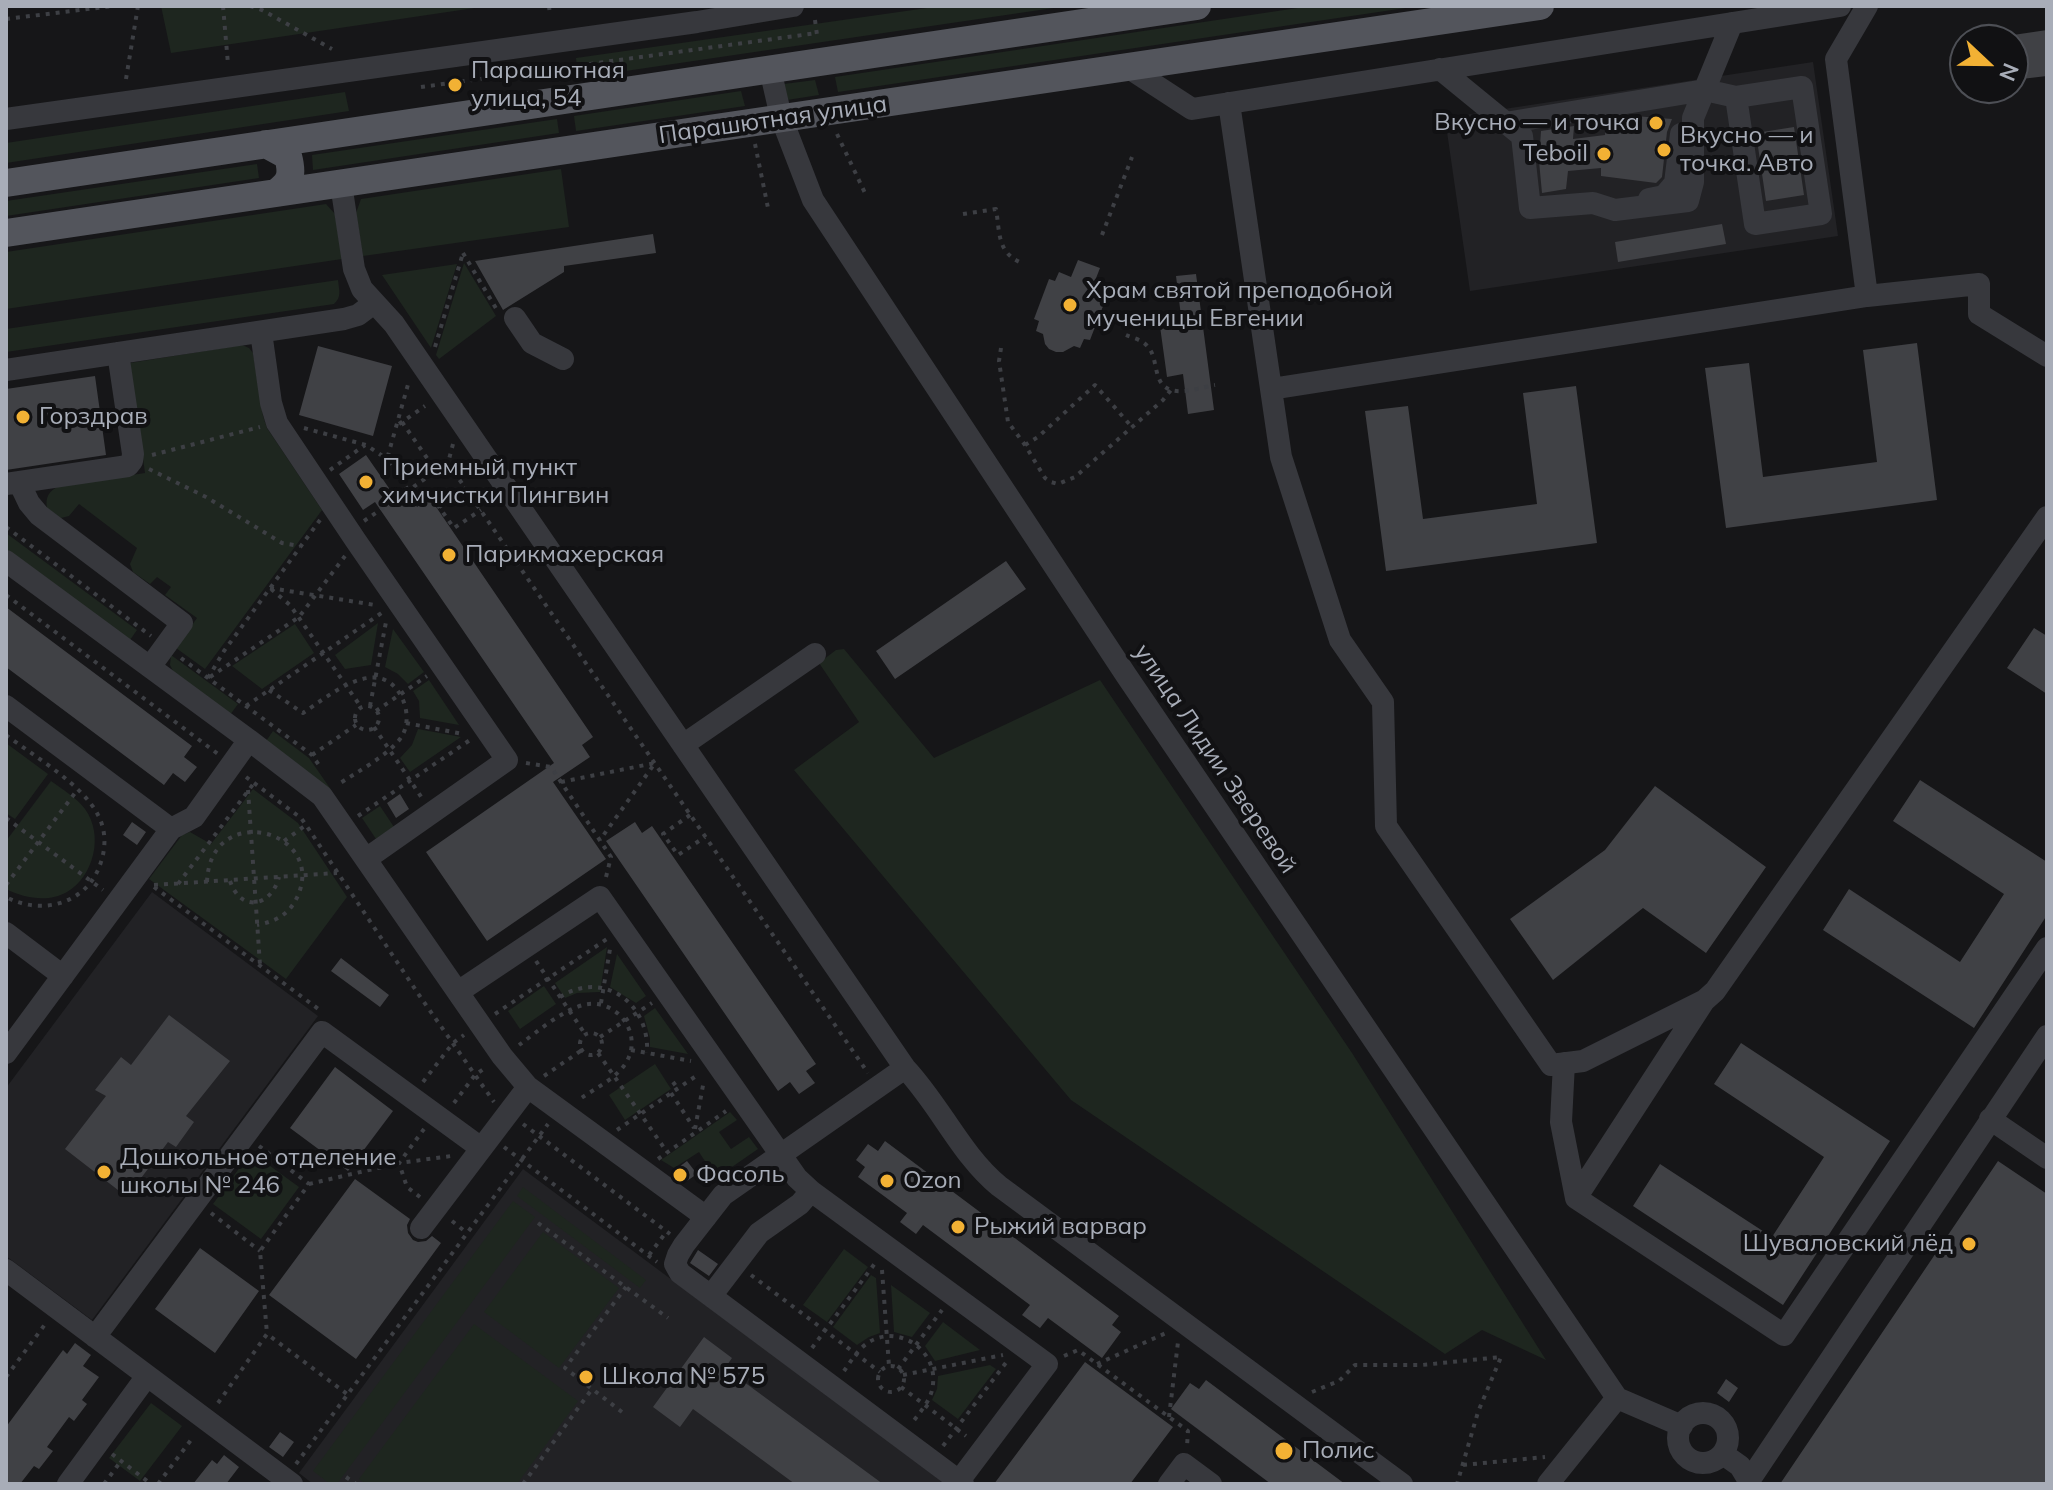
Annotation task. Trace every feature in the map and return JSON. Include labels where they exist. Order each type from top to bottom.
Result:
[{"type":"main road","name":"Парашютная улица","points":[[6,183],[1197,6]]},
{"type":"main road","name":"Парашютная улица","points":[[6,233],[1540,6]]},
{"type":"main road","points":[[266,144],[288,156],[291,166],[291,176],[286,186],[276,193]]},
{"type":"street","points":[[6,119],[696,14],[793,6]]},
{"type":"street","points":[[1129,68],[1192,109],[1840,6]]},
{"type":"street","points":[[1867,6],[1836,59],[1867,296]]},
{"type":"street","points":[[1440,69],[1522,136],[1530,208],[1593,203],[1615,210],[1688,201],[1693,182],[1693,118],[1732,23]]},
{"type":"street","name":"улица Лидии Зверевой","points":[[770,69],[781,117],[813,200],[1126,675],[1617,1398]]},
{"type":"street","points":[[1505,123],[1705,90],[1736,97],[1802,87],[1821,214],[1755,224],[1736,97]]},
{"type":"street","points":[[1229,103],[1281,457],[1340,640],[1383,702],[1386,826],[1551,1065],[1583,1061],[1705,1000]]},
{"type":"street","points":[[341,184],[354,269],[362,289],[394,324],[905,1068],[924,1088],[976,1165],[987,1177],[1402,1484]]},
{"type":"street","points":[[1271,389],[1867,296],[1979,284],[1979,314],[2047,356]]},
{"type":"street","points":[[6,370],[344,319],[358,315],[374,303]]},
{"type":"street","points":[[507,315],[532,343],[563,359]]},
{"type":"street","points":[[261,332],[271,403],[277,423],[507,760],[366,859]]},
{"type":"street","points":[[12,483],[128,466],[133,454],[118,353]]},
{"type":"street","points":[[12,483],[39,515],[182,623],[150,667]]},
{"type":"street","points":[[1576,1198],[1705,1000],[1715,991],[2047,517]]},
{"type":"street","points":[[6,561],[322,796],[502,1056],[528,1087],[706,1217]]},
{"type":"street","points":[[683,745],[815,654]]},
{"type":"street","points":[[6,706],[171,829]]},
{"type":"street","points":[[6,1053],[118,901],[145,880],[171,829],[194,817],[249,740]]},
{"type":"street","points":[[458,992],[600,897],[667,993],[707,1068],[742,1101],[781,1157],[797,1178],[1047,1364],[961,1482],[680,1273],[675,1264],[678,1255],[723,1195],[781,1157],[905,1068]]},
{"type":"street","points":[[6,933],[63,976]]},
{"type":"street","points":[[1564,1063],[1561,1122],[1576,1198],[1784,1335],[2047,948]]},
{"type":"street","points":[[95,1337],[322,1032],[438,1117],[483,1145]]},
{"type":"street","points":[[1723,1454],[1740,1466],[1750,1483],[2047,1036]]},
{"type":"street","points":[[421,1228],[528,1087]]},
{"type":"street","points":[[1990,1119],[2047,1158]]},
{"type":"street","points":[[711,1296],[759,1233],[800,1204],[811,1191]]},
{"type":"street","points":[[6,1270],[288,1482]]},
{"type":"street","points":[[68,1484],[147,1376]]},
{"type":"street","points":[[1544,1475],[1617,1398],[1682,1426]]},
{"type":"street","points":[[1702,1413],[1717,1418],[1723,1423],[1728,1439],[1723,1454],[1710,1462],[1692,1460],[1680,1445],[1682,1426],[1702,1413]]},
{"type":"street","points":[[1169,1484],[1184,1464],[1211,1484]]},
{"type":"path","points":[[6,19],[113,6]]},
{"type":"path","points":[[126,79],[138,6]]},
{"type":"path","points":[[223,6],[228,64]]},
{"type":"path","points":[[250,6],[332,49]]},
{"type":"path","points":[[549,6],[550,16]]},
{"type":"path","points":[[815,20],[818,41]]},
{"type":"path","points":[[421,87],[556,65],[817,33]]},
{"type":"path","points":[[739,43],[740,52]]},
{"type":"path","points":[[837,134],[865,193]]},
{"type":"path","points":[[755,144],[768,208]]},
{"type":"path","points":[[1102,235],[1132,157]]},
{"type":"path","points":[[963,214],[996,209],[1003,248],[1011,258],[1022,263]]},
{"type":"path","points":[[433,355],[463,253],[507,315]]},
{"type":"path","points":[[1126,335],[1149,348],[1162,383],[1171,390],[1215,385]]},
{"type":"path","points":[[1001,348],[999,361],[1008,422],[1045,478],[1058,484],[1075,477],[1171,390]]},
{"type":"path","points":[[387,459],[411,375],[418,384]]},
{"type":"path","points":[[1025,445],[1095,385],[1132,427]]},
{"type":"path","points":[[399,424],[430,403]]},
{"type":"path","points":[[132,461],[277,423],[366,445],[387,459],[408,490]]},
{"type":"path","points":[[399,424],[436,471]]},
{"type":"path","points":[[331,505],[224,651],[208,678],[299,617],[352,536],[408,490],[448,463],[455,438]]},
{"type":"path","points":[[315,480],[366,445]]},
{"type":"path","points":[[132,461],[206,497],[282,543],[301,546]]},
{"type":"path","points":[[448,463],[871,1077]]},
{"type":"path","points":[[466,488],[439,507],[454,528],[481,510]]},
{"type":"path","points":[[270,588],[388,607]]},
{"type":"path","points":[[270,588],[290,605],[361,707]]},
{"type":"path","points":[[6,595],[223,757]]},
{"type":"path","points":[[246,706],[388,607]]},
{"type":"path","points":[[370,706],[388,607]]},
{"type":"path","points":[[376,711],[443,666]]},
{"type":"path","points":[[269,690],[303,713],[345,684],[364,677],[386,682],[400,695],[407,713],[403,734],[389,750],[335,787]]},
{"type":"path","points":[[370,706],[376,711],[378,721],[374,727],[363,729],[357,724],[356,713],[361,707],[370,706]]},
{"type":"path","points":[[356,817],[476,736],[406,723]]},
{"type":"path","points":[[312,755],[357,724]]},
{"type":"path","points":[[374,727],[432,813]]},
{"type":"path","points":[[6,735],[91,802],[100,819],[105,852],[92,882],[69,901],[37,907],[18,904],[6,897]]},
{"type":"path","points":[[507,760],[551,767],[611,857],[600,897]]},
{"type":"path","points":[[561,782],[655,763]]},
{"type":"path","points":[[600,840],[655,763]]},
{"type":"path","points":[[6,885],[92,771]]},
{"type":"path","points":[[178,884],[254,783]]},
{"type":"path","points":[[248,790],[260,965]]},
{"type":"path","points":[[690,815],[663,834],[678,855],[705,837]]},
{"type":"path","points":[[6,818],[118,901]]},
{"type":"path","points":[[284,841],[306,825]]},
{"type":"path","points":[[207,882],[212,857],[220,846],[239,833],[263,832],[284,841],[300,864],[301,887],[290,909],[281,918],[257,925]]},
{"type":"path","points":[[145,880],[178,884],[338,873]]},
{"type":"path","points":[[230,880],[238,896],[256,902],[271,895],[279,877]]},
{"type":"path","points":[[145,880],[329,1017],[322,1032]]},
{"type":"path","points":[[492,1016],[613,935],[601,1005]]},
{"type":"path","points":[[525,946],[585,1034]]},
{"type":"path","points":[[560,997],[583,987],[604,988],[622,997],[638,1012],[646,1031],[647,1053]]},
{"type":"path","points":[[600,1037],[667,993]]},
{"type":"path","points":[[288,1482],[347,1394],[552,1119],[613,1076],[628,1060],[631,1038],[619,1014],[601,1005],[581,1005],[514,1048]]},
{"type":"path","points":[[411,1097],[453,1043],[470,1031]]},
{"type":"path","points":[[595,1033],[600,1037],[602,1047],[598,1053],[587,1055],[582,1050],[580,1040],[585,1034],[595,1033]]},
{"type":"path","points":[[528,1087],[582,1050]]},
{"type":"path","points":[[631,1050],[700,1063],[707,1068]]},
{"type":"path","points":[[598,1053],[667,1152]]},
{"type":"path","points":[[399,1163],[475,1075],[492,1063]]},
{"type":"path","points":[[689,1071],[707,1068]]},
{"type":"path","points":[[602,1141],[707,1068]]},
{"type":"path","points":[[696,1131],[707,1068]]},
{"type":"path","points":[[673,1082],[678,1089]]},
{"type":"path","points":[[671,1093],[696,1131]]},
{"type":"path","points":[[642,1170],[742,1101]]},
{"type":"path","points":[[245,1136],[309,1184]]},
{"type":"path","points":[[158,1484],[267,1334],[260,1251],[309,1184],[483,1145],[521,1160],[659,1263],[675,1264]]},
{"type":"path","points":[[399,1163],[407,1187],[467,1233]]},
{"type":"path","points":[[196,1201],[260,1251]]},
{"type":"path","points":[[538,1223],[668,1318]]},
{"type":"path","points":[[801,1363],[881,1256],[889,1366]]},
{"type":"path","points":[[736,1264],[880,1372]]},
{"type":"path","points":[[622,1412],[565,1368],[626,1287]]},
{"type":"path","points":[[898,1369],[954,1294]]},
{"type":"path","points":[[6,1377],[57,1309]]},
{"type":"path","points":[[1097,1364],[1172,1331]]},
{"type":"path","points":[[267,1334],[347,1394]]},
{"type":"path","points":[[832,1386],[866,1343],[888,1336],[899,1337],[916,1345],[931,1361],[933,1388],[926,1405],[901,1437]]},
{"type":"path","points":[[1169,1417],[1179,1336]]},
{"type":"path","points":[[1047,1364],[1078,1350],[1188,1431],[1184,1464]]},
{"type":"path","points":[[903,1375],[1013,1353],[932,1460]]},
{"type":"path","points":[[1306,1395],[1339,1381],[1355,1365],[1422,1365],[1501,1357],[1478,1412],[1457,1484]]},
{"type":"path","points":[[889,1366],[903,1375],[904,1382],[895,1392],[883,1390],[877,1379],[880,1372],[889,1366]]},
{"type":"path","points":[[901,1387],[984,1449]]},
{"type":"path","points":[[523,1484],[592,1389]]},
{"type":"path","points":[[112,1454],[151,1484]]},
{"type":"path","points":[[1463,1465],[1548,1457],[1544,1475]]},
{"type":"path","points":[[104,1484],[121,1461]]},
{"type":"path","points":[[346,1477],[356,1484]]},
{"type":"shaded area","points":[[161,6],[488,6],[171,53]]},
{"type":"shaded area","points":[[941,6],[1067,6],[578,78],[576,58]]},
{"type":"shaded area","points":[[1311,6],[1419,6],[838,92],[835,77]]},
{"type":"shaded area","points":[[1813,62],[1838,236],[1470,291],[1445,118]]},
{"type":"shaded area","points":[[815,80],[819,95],[787,100],[784,84]]},
{"type":"shaded area","points":[[741,91],[745,106],[576,131],[574,116]]},
{"type":"shaded area","points":[[345,92],[349,111],[6,163],[6,143]]},
{"type":"shaded area","points":[[557,119],[559,133],[313,170],[312,155]]},
{"type":"shaded area","points":[[257,164],[259,178],[6,216],[6,201]]},
{"type":"shaded area","points":[[561,169],[569,227],[363,256],[356,213],[361,199]]},
{"type":"shaded area","points":[[326,204],[335,214],[342,259],[6,309],[6,252]]},
{"type":"shaded area","points":[[464,263],[496,316],[439,359],[436,355]]},
{"type":"shaded area","points":[[457,264],[431,348],[382,275]]},
{"type":"shaded area","points":[[338,280],[339,296],[334,304],[6,352],[6,329]]},
{"type":"shaded area","points":[[242,345],[253,353],[267,428],[322,510],[205,669],[176,648],[197,618],[165,595],[171,587],[157,577],[150,584],[133,572],[130,564],[137,548],[79,504],[69,516],[61,518],[47,508],[47,498],[59,486],[145,473],[130,363]]},
{"type":"shaded area","points":[[6,533],[137,630],[130,640],[6,549]]},
{"type":"shaded area","points":[[378,623],[371,665],[345,669],[335,655]]},
{"type":"shaded area","points":[[295,624],[314,653],[262,689],[232,666]]},
{"type":"shaded area","points":[[393,629],[424,672],[408,684],[385,667]]},
{"type":"shaded area","points":[[844,649],[934,758],[1100,680],[1352,1053],[1546,1360],[1482,1330],[1445,1354],[1071,1100],[794,770],[859,722],[819,663],[836,650]]},
{"type":"shaded area","points":[[171,655],[238,704],[230,715],[174,673],[170,665]]},
{"type":"shaded area","points":[[429,680],[459,725],[420,718],[419,701],[413,691]]},
{"type":"shaded area","points":[[418,729],[461,737],[410,772],[400,758],[412,745]]},
{"type":"shaded area","points":[[273,731],[309,758],[332,791],[266,741]]},
{"type":"shaded area","points":[[6,743],[48,774],[15,819],[6,813]]},
{"type":"shaded area","points":[[51,781],[74,797],[91,819],[95,842],[93,854],[84,876],[67,892],[52,897],[28,897],[6,889],[6,841]]},
{"type":"shaded area","points":[[253,789],[298,823],[347,897],[286,979],[149,879],[182,835],[190,832],[211,844]]},
{"type":"shaded area","points":[[380,806],[394,827],[376,839],[362,818]]},
{"type":"shaded area","name":"Дошкольное отделение школы № 246","points":[[152,892],[318,1016],[92,1320],[6,1256],[6,1088]]},
{"type":"shaded area","points":[[607,947],[600,992],[577,993],[565,998],[555,983]]},
{"type":"shaded area","points":[[617,954],[646,996],[636,1003],[610,987]]},
{"type":"shaded area","points":[[544,986],[556,1004],[520,1029],[508,1011]]},
{"type":"shaded area","points":[[655,1008],[688,1054],[650,1047],[644,1016]]},
{"type":"shaded area","points":[[655,1064],[671,1089],[625,1120],[609,1095]]},
{"type":"shaded area","points":[[730,1112],[737,1120],[719,1132],[731,1149],[749,1137],[758,1149],[716,1178],[699,1152],[674,1168],[661,1160]]},
{"type":"shaded area","points":[[251,1152],[299,1187],[261,1239],[213,1204]]},
{"type":"shaded area","name":"Школа № 575","points":[[523,1169],[946,1484],[313,1484],[299,1473]]},
{"type":"shaded area","points":[[523,1187],[646,1280],[640,1288],[517,1196]]},
{"type":"shaded area","points":[[513,1201],[535,1217],[337,1484],[330,1484],[313,1471]]},
{"type":"shaded area","points":[[543,1232],[619,1288],[559,1368],[484,1312]]},
{"type":"shaded area","points":[[844,1249],[868,1267],[827,1322],[803,1305]]},
{"type":"shaded area","points":[[871,1275],[876,1278],[880,1333],[857,1345],[833,1327]]},
{"type":"shaded area","points":[[891,1285],[930,1313],[912,1337],[894,1332]]},
{"type":"shaded area","points":[[943,1322],[980,1350],[935,1361],[925,1346]]},
{"type":"shaded area","points":[[474,1324],[578,1401],[517,1484],[366,1484],[359,1479]]},
{"type":"shaded area","points":[[990,1365],[996,1369],[958,1419],[932,1400],[938,1376]]},
{"type":"shaded area","points":[[151,1403],[182,1426],[140,1481],[109,1458]]},
{"type":"building","points":[[2047,30],[2047,76],[2029,78],[2029,33]]},
{"type":"building","name":"Teboil","points":[[1635,116],[1672,119],[1667,132],[1662,177],[1656,183],[1601,176],[1601,168],[1568,171],[1566,189],[1542,193],[1539,161],[1541,131],[1574,126],[1573,139],[1605,135],[1606,121]]},
{"type":"building","points":[[1794,127],[1804,195],[1766,201],[1756,133]]},
{"type":"building","points":[[1722,224],[1726,244],[1618,262],[1615,242]]},
{"type":"building","points":[[653,234],[656,253],[564,266],[564,272],[503,310],[475,261]]},
{"type":"building","name":"Храм святой преподобной мученицы Евгении","points":[[1078,260],[1100,268],[1093,286],[1104,290],[1100,299],[1105,301],[1090,340],[1084,339],[1080,348],[1074,346],[1056,352],[1045,344],[1043,334],[1036,331],[1039,321],[1034,319],[1049,279],[1055,281],[1059,272],[1071,277]]},
{"type":"building","points":[[1196,274],[1214,410],[1188,414],[1183,374],[1167,377],[1159,319],[1181,316],[1176,276]]},
{"type":"building","points":[[1917,343],[1937,500],[1726,528],[1705,368],[1749,363],[1763,477],[1877,462],[1863,350]]},
{"type":"building","points":[[318,346],[392,366],[373,436],[299,415]]},
{"type":"building","points":[[95,376],[106,455],[6,470],[6,389]]},
{"type":"building","points":[[1576,386],[1597,543],[1386,571],[1365,411],[1408,406],[1423,519],[1537,504],[1523,393]]},
{"type":"building","points":[[366,455],[400,504],[410,497],[417,507],[430,498],[593,737],[582,745],[590,757],[553,782],[606,859],[487,941],[426,852],[554,763],[375,502],[363,510],[339,474]]},
{"type":"building","points":[[1006,561],[1026,589],[895,679],[876,651]]},
{"type":"building","points":[[6,607],[192,746],[184,757],[197,767],[185,782],[173,773],[164,785],[6,667]]},
{"type":"building","points":[[2034,628],[2047,636],[2047,694],[2007,668]]},
{"type":"building","points":[[1920,780],[2047,862],[2047,915],[1974,1028],[1823,930],[1849,889],[1960,962],[2004,894],[1893,821]]},
{"type":"building","points":[[1655,786],[1766,867],[1706,953],[1643,908],[1553,980],[1510,919],[1605,850]]},
{"type":"building","points":[[400,794],[409,809],[396,818],[387,803]]},
{"type":"building","points":[[132,822],[146,832],[137,845],[123,835]]},
{"type":"building","points":[[635,822],[642,833],[652,826],[816,1064],[806,1071],[815,1083],[799,1094],[790,1082],[778,1091],[606,841]]},
{"type":"building","points":[[341,958],[389,995],[380,1007],[331,971]]},
{"type":"building","points":[[169,1015],[230,1061],[186,1116],[194,1122],[176,1147],[168,1142],[127,1197],[65,1149],[106,1096],[95,1090],[121,1057],[131,1065]]},
{"type":"building","points":[[1741,1043],[1890,1141],[1783,1305],[1633,1206],[1660,1164],[1772,1237],[1824,1157],[1714,1084]]},
{"type":"building","points":[[335,1067],[393,1111],[348,1171],[290,1128]]},
{"type":"building","points":[[885,1141],[1119,1316],[1112,1325],[1121,1332],[1102,1358],[1048,1318],[1040,1328],[1022,1315],[1030,1305],[923,1225],[916,1234],[900,1222],[907,1213],[858,1177],[865,1167],[856,1160],[868,1144],[878,1151]]},
{"type":"building","points":[[687,1161],[697,1174],[684,1183],[675,1170]]},
{"type":"building","name":"Шуваловский лёд","points":[[1998,1161],[2047,1194],[2047,1484],[1780,1484]]},
{"type":"building","points":[[355,1179],[410,1219],[408,1233],[413,1240],[426,1241],[432,1236],[441,1243],[356,1359],[269,1295]]},
{"type":"building","points":[[200,1248],[259,1291],[215,1353],[155,1309]]},
{"type":"building","points":[[698,1250],[718,1264],[709,1276],[690,1263]]},
{"type":"building","points":[[704,1337],[732,1358],[725,1368],[883,1484],[795,1484],[693,1409],[680,1427],[653,1407]]},
{"type":"building","points":[[75,1343],[91,1355],[83,1366],[99,1377],[82,1400],[87,1404],[74,1421],[69,1417],[47,1447],[53,1451],[39,1469],[34,1466],[20,1484],[6,1484],[6,1427],[63,1350],[67,1354]]},
{"type":"building","points":[[1085,1362],[1173,1427],[1130,1484],[994,1484]]},
{"type":"building","points":[[1726,1379],[1738,1388],[1729,1402],[1717,1393]]},
{"type":"building","points":[[1206,1380],[1345,1484],[1271,1484],[1171,1409],[1190,1383],[1199,1389]]},
{"type":"building","points":[[280,1432],[294,1442],[283,1457],[269,1447]]},
{"type":"building","points":[[224,1455],[239,1467],[226,1484],[193,1484],[212,1460],[217,1464]]},
{"type":"place","name":"Парашютная улица, 54","points":[[455,85]]},
{"type":"place","name":"Вкусно — и точка","points":[[1656,123]]},
{"type":"place","name":"Вкусно — и точка. Авто","points":[[1664,150]]},
{"type":"place","name":"Teboil","points":[[1604,154]]},
{"type":"place","name":"Храм святой преподобной мученицы Евгении","points":[[1070,305]]},
{"type":"place","name":"Горздрав","points":[[23,417]]},
{"type":"place","name":"Приемный пункт химчистки Пингвин","points":[[366,482]]},
{"type":"place","name":"Парикмахерская","points":[[449,555]]},
{"type":"place","name":"Дошкольное отделение школы № 246","points":[[104,1172]]},
{"type":"place","name":"Фасоль","points":[[680,1175]]},
{"type":"place","name":"Ozon","points":[[887,1181]]},
{"type":"place","name":"Рыжий варвар","points":[[958,1227]]},
{"type":"place","name":"Шуваловский лёд","points":[[1969,1244]]},
{"type":"place","name":"Школа № 575","points":[[586,1377]]},
{"type":"place","name":"Полис","points":[[1284,1451]]}]
